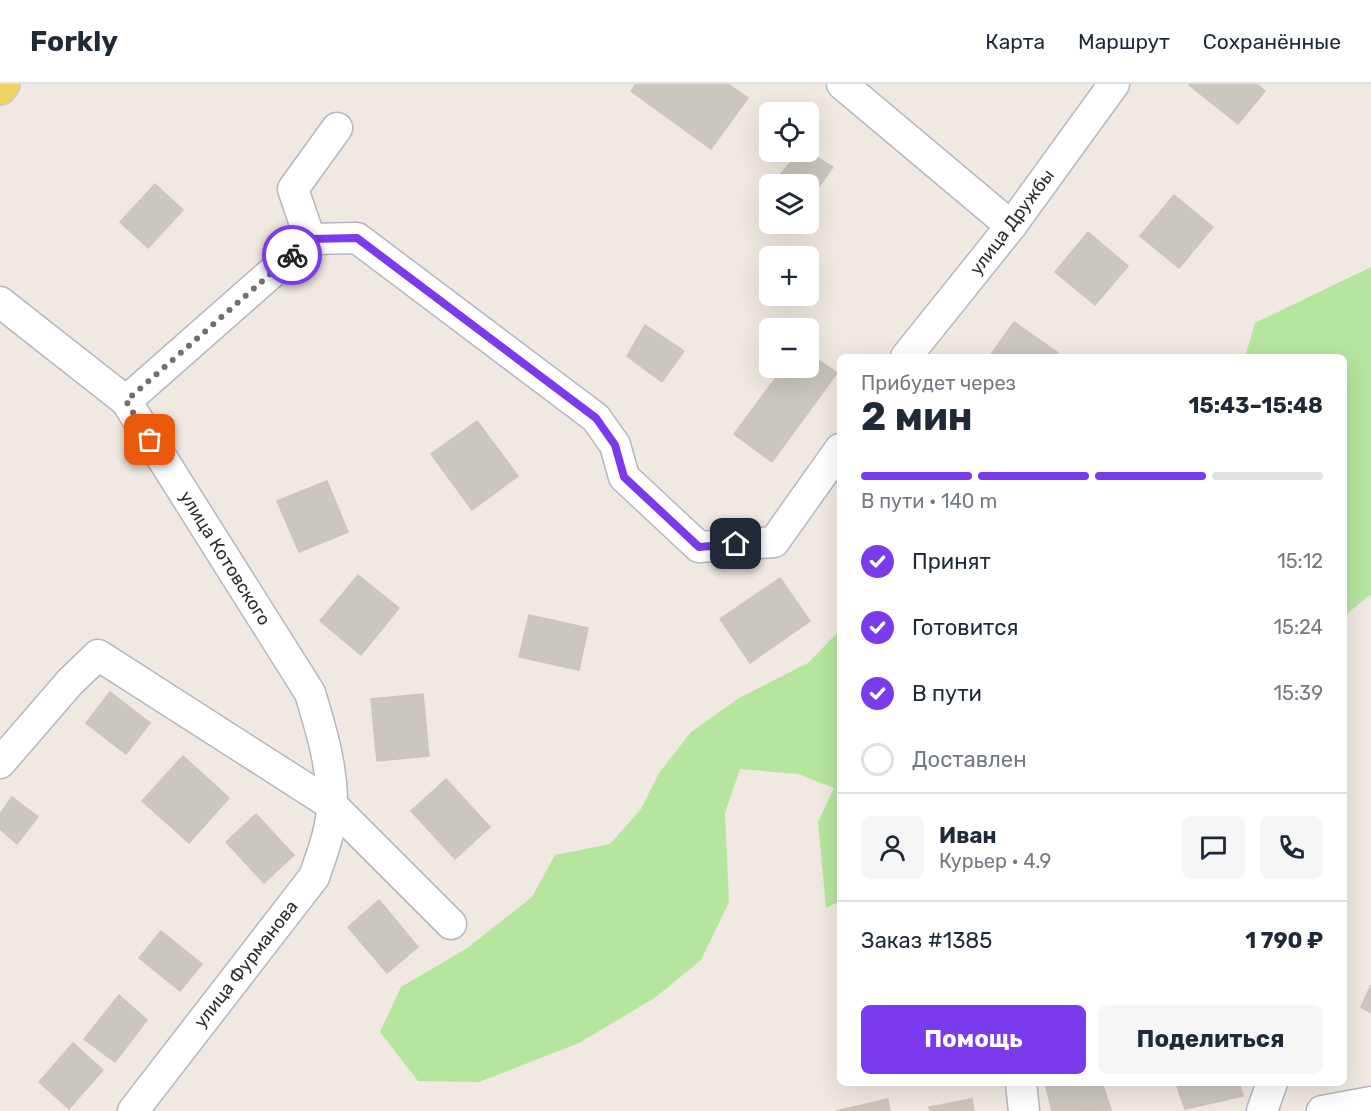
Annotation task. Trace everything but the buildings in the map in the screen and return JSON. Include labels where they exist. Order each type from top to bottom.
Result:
[{"type":"main road","points":[[0,88],[3,84]]},
{"type":"street","points":[[842,84],[1011,226]]},
{"type":"street","name":"улица Дружбы","points":[[908,354],[1011,226],[1114,84]]},
{"type":"street","points":[[310,239],[293,189],[337,128]]},
{"type":"street","points":[[126,401],[310,239],[357,238],[596,418],[615,445],[624,477],[699,547],[774,542],[837,452]]},
{"type":"street","name":"улица Котовского","points":[[0,302],[126,401],[310,693],[327,748],[332,805]]},
{"type":"street","points":[[0,763],[70,682],[98,655],[332,805],[451,924]]},
{"type":"street","name":"улица Фурманова","points":[[133,1111],[314,877],[326,842],[332,805]]},
{"type":"street","points":[[1021,1086],[1024,1111]]},
{"type":"street","points":[[1262,1111],[1271,1086]]},
{"type":"street","points":[[1322,1111],[1371,1102]]},
{"type":"green space","points":[[1371,267],[1371,594],[1347,614],[1347,354],[1246,354],[1255,323]]},
{"type":"green space","points":[[837,633],[837,902],[826,908],[818,822],[834,788],[798,774],[740,769],[725,813],[729,902],[701,960],[656,997],[579,1043],[479,1082],[418,1081],[380,1032],[401,987],[466,949],[532,897],[555,855],[610,844],[641,809],[659,773],[691,732],[739,698],[808,663]]},
{"type":"way so far","points":[[150,440],[126,401],[292,255]]},
{"type":"route","points":[[292,255],[310,239],[357,238],[596,418],[615,445],[624,477],[699,547],[736,544]]}]
